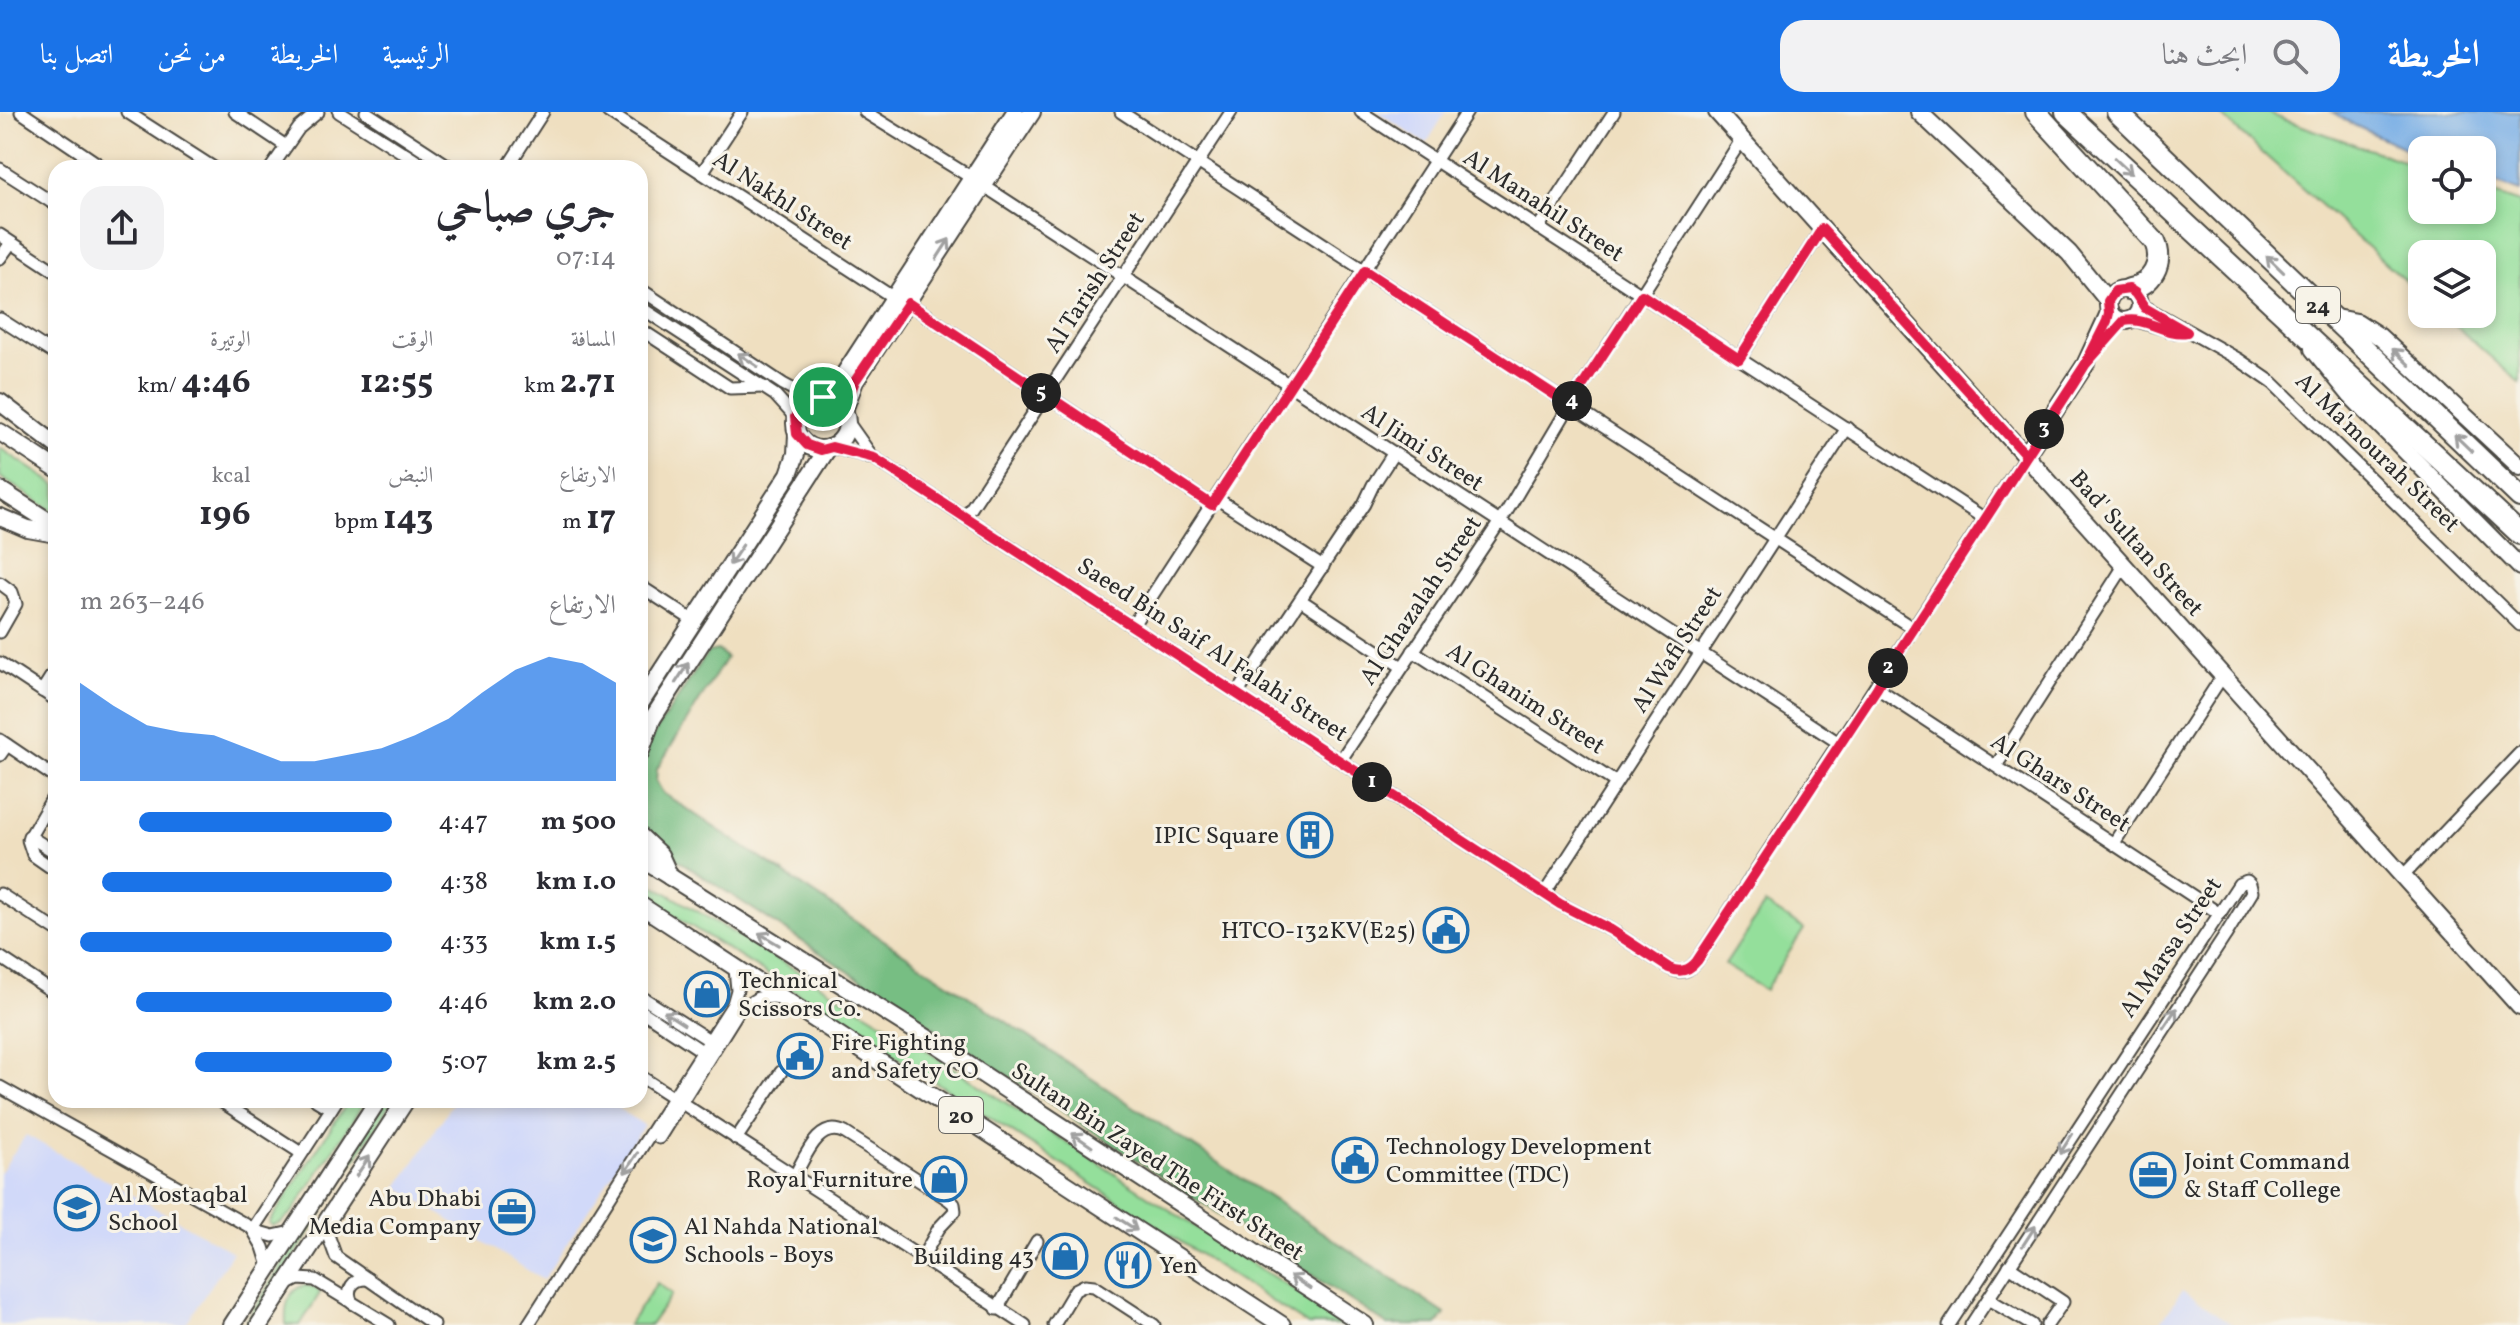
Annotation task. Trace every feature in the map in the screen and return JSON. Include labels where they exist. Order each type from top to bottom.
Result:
[{"type":"highway","points":[[2036,112],[2155,242],[2159,259],[2152,275],[2130,294]]},
{"type":"highway","name":"24","points":[[2066,112],[2520,534]]},
{"type":"highway","name":"24","points":[[2117,112],[2520,497]]},
{"type":"main road","points":[[978,182],[1015,112]]},
{"type":"main road","points":[[648,726],[830,448],[844,436],[855,381],[901,300],[978,182],[1032,112]]},
{"type":"main road","name":"Bad' Sultan Street","points":[[1717,112],[2520,1007]]},
{"type":"main road","name":"Al Ma'mourah Street","points":[[1919,112],[2069,253],[2130,294]]},
{"type":"main road","name":"Al Ma'mourah Street","points":[[2069,253],[2118,314]]},
{"type":"main road","points":[[2115,291],[2130,294],[2139,310],[2118,314],[2115,291]]},
{"type":"main road","points":[[648,692],[789,474],[796,454],[795,417],[806,401],[819,397],[843,376],[901,300]]},
{"type":"main road","name":"Saeed Bin Saif Al Falahi Street","points":[[2026,455],[2118,314]]},
{"type":"main road","points":[[2330,317],[2357,322],[2380,337],[2520,467]]},
{"type":"main road","points":[[2307,337],[2323,364],[2351,396],[2520,567]]},
{"type":"main road","points":[[819,397],[835,401],[846,416]]},
{"type":"main road","points":[[0,402],[48,439]]},
{"type":"main road","points":[[0,432],[48,464]]},
{"type":"main road","points":[[797,434],[813,448],[830,448]]},
{"type":"main road","points":[[0,490],[48,521]]},
{"type":"main road","points":[[0,517],[28,529],[48,533]]},
{"type":"main road","points":[[648,730],[652,719]]},
{"type":"main road","points":[[648,844],[660,855],[670,879]]},
{"type":"main road","name":"Sultan Bin Zayed The First Street","points":[[648,864],[935,1043],[1365,1325]]},
{"type":"main road","name":"20","points":[[648,911],[1282,1325]]},
{"type":"main road","points":[[232,1325],[373,1108]]},
{"type":"main road","points":[[259,1325],[401,1108]]},
{"type":"street","points":[[21,112],[92,160]]},
{"type":"street","points":[[127,112],[202,160]]},
{"type":"street","points":[[235,112],[286,146]]},
{"type":"street","points":[[294,134],[301,112]]},
{"type":"street","points":[[276,160],[294,134],[318,112]]},
{"type":"street","points":[[339,112],[414,160]]},
{"type":"street","points":[[366,112],[440,160]]},
{"type":"street","points":[[512,160],[543,112]]},
{"type":"street","name":"Al Nakhl Street","points":[[608,112],[1046,396],[1323,567]]},
{"type":"street","points":[[702,173],[742,112]]},
{"type":"street","name":"Al Jimi Street","points":[[865,112],[978,182],[1839,743]]},
{"type":"street","points":[[1121,112],[1914,629]]},
{"type":"street","name":"Al Tarish Street","points":[[966,516],[1231,112]]},
{"type":"street","name":"Al Manahil Street","points":[[1361,112],[1985,519]]},
{"type":"street","points":[[1133,625],[1467,112]]},
{"type":"street","points":[[1538,228],[1610,113]]},
{"type":"street","name":"Al Ghazalah Street","points":[[1340,761],[1499,523],[1570,405],[1742,139]]},
{"type":"street","points":[[0,169],[48,200]]},
{"type":"street","points":[[1739,359],[1822,229]]},
{"type":"street","points":[[0,235],[48,267]]},
{"type":"street","points":[[0,258],[11,243]]},
{"type":"street","points":[[648,294],[783,384],[798,392],[819,397]]},
{"type":"street","name":"Al Ma'mourah Street","points":[[2130,294],[2273,383],[2520,625]]},
{"type":"street","points":[[648,312],[764,387],[779,398],[795,417]]},
{"type":"street","name":"Al Ma'mourah Street","points":[[2118,314],[2179,333],[2187,332]]},
{"type":"street","points":[[0,319],[48,350]]},
{"type":"street","points":[[648,334],[730,388],[764,387]]},
{"type":"street","name":"Saeed Bin Saif Al Falahi Street","points":[[846,416],[856,437],[874,458],[1567,909],[1611,930],[1669,968],[1680,971],[1691,968],[1877,688],[2026,455]]},
{"type":"street","name":"Al Wafi Street","points":[[1544,894],[1847,428]]},
{"type":"street","name":"Saeed Bin Saif Al Falahi Street","points":[[830,448],[874,458]]},
{"type":"street","points":[[1237,694],[1302,601],[1393,454]]},
{"type":"street","points":[[1996,766],[2124,566]]},
{"type":"street","points":[[0,583],[12,592],[16,604],[0,632]]},
{"type":"street","points":[[648,591],[694,621]]},
{"type":"street","points":[[1302,601],[1402,667]]},
{"type":"street","name":"Al Ghanim Street","points":[[1413,651],[1615,782]]},
{"type":"street","points":[[0,663],[48,695]]},
{"type":"street","points":[[2114,843],[2223,675]]},
{"type":"street","points":[[42,691],[48,682]]},
{"type":"street","name":"Al Ghars Street","points":[[1877,688],[2220,914]]},
{"type":"street","points":[[2,747],[48,773]]},
{"type":"street","points":[[2402,877],[2520,753]]},
{"type":"street","points":[[48,805],[29,836],[29,848],[33,855],[48,865]]},
{"type":"street","points":[[29,836],[48,848]]},
{"type":"street","name":"Al Marsa Street","points":[[1949,1325],[2239,884],[2247,881],[2252,892],[2225,936],[1971,1325]]},
{"type":"street","points":[[0,894],[48,925]]},
{"type":"street","points":[[0,957],[48,989]]},
{"type":"street","points":[[659,1138],[706,1046],[733,1004],[737,990],[735,969]]},
{"type":"street","points":[[528,1325],[739,1010],[758,998],[781,998]]},
{"type":"street","points":[[648,1002],[706,1046]]},
{"type":"street","points":[[648,1014],[706,1046]]},
{"type":"street","points":[[736,1139],[781,1072]]},
{"type":"street","points":[[648,1081],[1025,1325]]},
{"type":"street","points":[[0,1087],[253,1229],[273,1236],[292,1232]]},
{"type":"street","points":[[231,1108],[301,1153]]},
{"type":"street","points":[[253,1229],[332,1108]]},
{"type":"street","points":[[2074,1167],[2073,1159],[2094,1126],[2083,1117]]},
{"type":"street","points":[[794,1177],[817,1138],[833,1129],[845,1133],[948,1199],[954,1204],[955,1211],[939,1228],[921,1260]]},
{"type":"street","points":[[324,1224],[336,1257],[434,1325]]},
{"type":"street","points":[[253,1229],[269,1266]]},
{"type":"street","points":[[997,1309],[1037,1241]]},
{"type":"street","points":[[2009,1266],[2063,1302],[2047,1325]]},
{"type":"street","points":[[284,1287],[298,1279],[315,1280],[389,1325]]},
{"type":"street","points":[[352,1303],[349,1294],[351,1285],[359,1279],[368,1279]]},
{"type":"street","points":[[1054,1325],[1075,1290],[1085,1285],[1094,1286],[1154,1325]]},
{"type":"street","points":[[1988,1299],[2032,1325]]},
{"type":"shaded area","points":[[1378,112],[1446,112],[1426,144]]},
{"type":"shaded area","name":"Abu Dhabi Media Company","points":[[450,1108],[617,1108],[644,1125],[543,1280],[398,1187]]},
{"type":"shaded area","name":"Al Mostaqbal School","points":[[26,1135],[233,1252],[185,1325],[0,1325],[0,1173]]},
{"type":"shaded area","points":[[2182,1290],[2233,1325],[2159,1325]]},
{"type":"green space","points":[[2269,112],[2408,163],[2408,224],[2496,224],[2496,195],[2520,203],[2520,383],[2458,328],[2496,328],[2496,240],[2408,240],[2408,283],[2218,113]]},
{"type":"green space","points":[[0,448],[48,480],[48,508],[0,477]]},
{"type":"green space","points":[[718,650],[726,658],[657,769],[656,781],[663,793],[1445,1314],[1437,1325],[1388,1325],[669,854],[648,834],[648,743],[708,652]]},
{"type":"green space","points":[[648,882],[886,1024],[1249,1262],[1352,1325],[1308,1325],[848,1025],[648,899]]},
{"type":"green space","points":[[1765,904],[1804,929],[1765,990],[1725,965]]},
{"type":"green space","points":[[344,1108],[361,1108],[293,1211],[281,1223],[273,1226],[269,1223]]},
{"type":"green space","points":[[380,1108],[388,1108],[251,1325],[244,1325]]},
{"type":"green space","points":[[657,1283],[672,1294],[650,1325],[628,1325]]},
{"type":"green space","points":[[304,1285],[316,1288],[320,1293],[300,1325],[286,1325],[290,1296]]},
{"type":"water","points":[[2332,112],[2520,112],[2520,192],[2496,183],[2496,136],[2408,136],[2408,150]]},
{"type":"place","name":"IPIC Square","points":[[1310,835]]},
{"type":"place","name":"HTCO-132KV(E25)","points":[[1446,930]]},
{"type":"place","name":"Technical Scissors Co.","points":[[707,994]]},
{"type":"place","name":"Fire Fighting and Safety CO","points":[[800,1056]]},
{"type":"place","name":"Technology Development Committee (TDC)","points":[[1355,1160]]},
{"type":"place","name":"Joint Command & Staff College","points":[[2153,1175]]},
{"type":"place","name":"Royal Furniture","points":[[944,1179]]},
{"type":"place","name":"Al Mostaqbal School","points":[[77,1208]]},
{"type":"place","name":"Abu Dhabi Media Company","points":[[512,1212]]},
{"type":"place","name":"Al Nahda National Schools - Boys","points":[[653,1240]]},
{"type":"place","name":"Building 43","points":[[1065,1256]]},
{"type":"place","name":"Yen","points":[[1128,1265]]},
{"type":"route","points":[[823,397],[806,401],[795,417],[797,434],[807,445],[821,450],[832,447],[858,452],[874,458],[1560,904],[1602,925],[1669,968],[1680,971],[1691,968],[1697,961],[1877,688],[1892,662],[2026,455],[2072,386],[2085,365],[2124,321],[2131,319],[2183,334],[2187,332],[2145,308],[2129,289],[2115,291],[2108,301],[2107,321],[2085,365],[2026,455],[1822,229],[1739,359],[1642,295],[1570,405],[1365,271],[1212,505],[908,303],[855,381],[844,410],[835,401],[823,397]]}]
